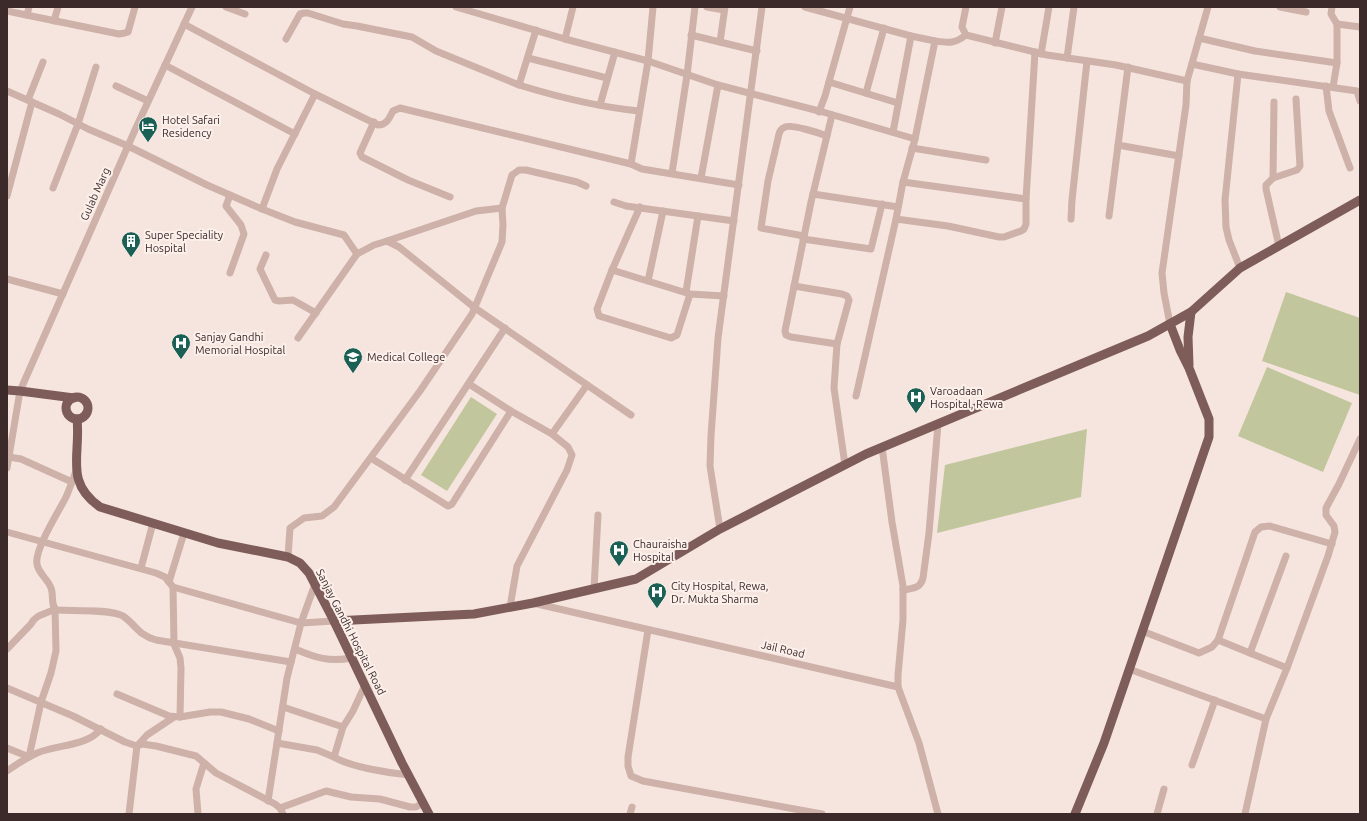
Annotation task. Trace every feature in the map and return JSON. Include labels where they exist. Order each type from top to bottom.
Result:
[{"type":"main road","points":[[334,621],[474,614],[533,603],[636,579],[720,529],[882,447],[1148,336],[1191,312],[1240,268],[1360,200]]},
{"type":"main road","points":[[1189,368],[1188,337],[1191,312]]},
{"type":"main road","points":[[1075,814],[1104,743],[1209,437],[1209,419],[1170,324]]},
{"type":"main road","points":[[7,390],[81,398],[88,405],[88,412],[84,417],[77,419],[70,416],[67,410],[68,403],[74,398]]},
{"type":"main road","name":"Sanjay Gandhi Hospital Road","points":[[77,419],[76,471],[86,495],[100,507],[218,543],[288,558],[300,563],[309,573],[429,814]]},
{"type":"street","points":[[26,15],[29,7]]},
{"type":"street","points":[[54,21],[58,7]]},
{"type":"street","points":[[7,11],[119,34],[128,32],[135,7]]},
{"type":"street","name":"Gulab Marg","points":[[7,468],[20,391],[148,101],[192,7]]},
{"type":"street","points":[[226,7],[245,14]]},
{"type":"street","points":[[456,7],[648,60],[718,85],[832,115],[915,139]]},
{"type":"street","points":[[565,38],[573,7]]},
{"type":"street","points":[[631,164],[648,60],[653,7]]},
{"type":"street","points":[[672,173],[687,75],[694,7]]},
{"type":"street","points":[[707,7],[725,9],[720,42]]},
{"type":"street","points":[[720,529],[712,481],[711,436],[718,338],[752,94],[762,7]]},
{"type":"street","points":[[805,7],[911,36],[935,41],[953,42],[958,41],[966,35]]},
{"type":"street","points":[[819,112],[850,7]]},
{"type":"street","points":[[966,7],[962,27],[966,35],[1038,53],[1128,67],[1187,81]]},
{"type":"street","points":[[995,43],[1002,7]]},
{"type":"street","points":[[896,219],[948,226],[1004,237],[1024,229],[1026,224],[1026,199],[1038,53],[1049,7]]},
{"type":"street","points":[[1067,58],[1074,7]]},
{"type":"street","points":[[1170,324],[1162,273],[1186,106],[1187,81],[1208,7]]},
{"type":"street","points":[[1280,7],[1295,8],[1306,12]]},
{"type":"street","points":[[1332,7],[1331,14],[1337,24],[1337,63],[1329,87],[1329,111],[1350,168]]},
{"type":"street","points":[[286,39],[300,14],[308,13],[343,24],[412,37],[436,51],[518,85],[563,98],[639,111]]},
{"type":"street","points":[[184,24],[315,94],[378,125],[383,125],[388,121],[392,111],[400,108],[631,164],[642,169],[739,185]]},
{"type":"street","points":[[1337,24],[1360,27]]},
{"type":"street","points":[[866,93],[884,28]]},
{"type":"street","points":[[518,85],[536,30]]},
{"type":"street","points":[[691,35],[757,51]]},
{"type":"street","points":[[893,132],[911,36]]},
{"type":"street","points":[[1199,38],[1255,51],[1337,63]]},
{"type":"street","points":[[856,396],[903,182],[915,139],[935,41]]},
{"type":"street","points":[[600,105],[615,52]]},
{"type":"street","points":[[528,58],[608,78]]},
{"type":"street","points":[[1071,219],[1087,61]]},
{"type":"street","points":[[7,196],[30,101],[43,62]]},
{"type":"street","points":[[1192,64],[1238,74],[1358,90],[1360,101]]},
{"type":"street","points":[[165,65],[295,134]]},
{"type":"street","points":[[54,188],[78,124],[96,67]]},
{"type":"street","points":[[1109,216],[1128,67]]},
{"type":"street","points":[[1238,74],[1225,200],[1226,227],[1229,240],[1240,268]]},
{"type":"street","points":[[829,82],[898,103]]},
{"type":"street","points":[[701,178],[718,85]]},
{"type":"street","points":[[116,86],[148,101]]},
{"type":"street","points":[[7,91],[59,114],[96,134],[128,146],[262,209],[295,222],[344,235],[357,254]]},
{"type":"street","points":[[262,209],[277,170],[315,94]]},
{"type":"street","points":[[1279,246],[1266,185],[1273,178],[1297,170],[1300,166],[1296,99]]},
{"type":"street","points":[[1273,178],[1274,102]]},
{"type":"street","points":[[832,115],[813,194],[785,331],[786,335],[791,338],[837,344]]},
{"type":"street","points":[[374,122],[360,153],[362,157],[408,180],[450,197]]},
{"type":"street","points":[[827,136],[818,132],[788,126],[781,129],[768,181],[761,228],[872,249],[882,204]]},
{"type":"street","points":[[1118,145],[1179,156]]},
{"type":"street","points":[[912,148],[986,160]]},
{"type":"street","points":[[7,162],[15,165]]},
{"type":"street","points":[[288,558],[290,528],[304,518],[327,514],[334,507],[420,391],[475,308],[502,242],[504,224],[502,208],[512,176],[519,170],[526,170],[577,182],[586,186]]},
{"type":"street","points":[[903,182],[1026,199]]},
{"type":"street","points":[[813,194],[898,207]]},
{"type":"street","points":[[230,195],[226,206],[241,225],[244,234],[230,273]]},
{"type":"street","points":[[614,202],[626,206],[734,221]]},
{"type":"street","points":[[640,207],[612,270],[597,309],[599,316],[670,338],[674,338],[677,335],[688,293],[698,216]]},
{"type":"street","points":[[298,338],[357,254],[374,245],[476,212],[502,208]]},
{"type":"street","points":[[648,282],[663,211]]},
{"type":"street","points":[[387,241],[399,247],[475,308],[631,415]]},
{"type":"street","points":[[266,255],[260,267],[260,271],[275,300],[278,302],[293,300],[316,313]]},
{"type":"street","points":[[612,270],[688,293],[724,296]]},
{"type":"street","points":[[7,279],[63,294]]},
{"type":"street","points":[[794,286],[847,296],[849,300],[837,344],[834,388],[845,465]]},
{"type":"street","points":[[405,480],[506,328]]},
{"type":"street","points":[[469,384],[511,411],[552,434],[568,447],[572,455],[567,470],[517,566],[510,607]]},
{"type":"street","points":[[552,434],[587,385]]},
{"type":"street","points":[[371,458],[448,506],[452,504],[511,411]]},
{"type":"street","points":[[903,590],[917,588],[921,584],[923,578],[929,533],[938,424]]},
{"type":"street","points":[[1245,814],[1266,719],[1287,668],[1332,544],[1335,529],[1326,515],[1326,508],[1360,439]]},
{"type":"street","points":[[882,447],[903,590],[903,620],[898,687],[919,743],[938,814]]},
{"type":"street","points":[[9,457],[25,460],[72,482]]},
{"type":"street","points":[[29,757],[41,702],[52,673],[56,651],[55,609],[53,606],[52,590],[39,570],[36,559],[43,541],[67,496],[76,471]]},
{"type":"street","points":[[594,589],[598,515]]},
{"type":"street","points":[[141,568],[152,523]]},
{"type":"street","points":[[1142,631],[1199,652],[1212,647],[1218,640],[1255,532],[1261,527],[1270,526],[1332,544]]},
{"type":"street","points":[[7,532],[141,568],[160,574],[171,585],[301,623],[334,621]]},
{"type":"street","points":[[177,717],[181,668],[180,658],[174,644],[171,585],[184,533]]},
{"type":"street","points":[[1250,653],[1286,556]]},
{"type":"street","points":[[268,801],[287,678],[301,623],[315,584]]},
{"type":"street","name":"Jail Road","points":[[533,603],[898,687]]},
{"type":"street","points":[[7,649],[33,620],[38,616],[55,609],[117,613],[148,638],[174,644],[291,662]]},
{"type":"street","points":[[648,630],[628,757],[628,766],[631,776],[643,781],[822,814]]},
{"type":"street","points":[[1218,640],[1287,668]]},
{"type":"street","points":[[295,649],[315,658],[324,660],[331,661],[352,658]]},
{"type":"street","points":[[1129,669],[1266,719]]},
{"type":"street","points":[[334,757],[345,721],[350,716],[365,685]]},
{"type":"street","points":[[7,688],[101,729],[125,742],[137,746],[148,744],[191,755],[219,775],[268,801],[281,811],[326,791],[351,797],[380,799],[410,807],[416,807],[423,804]]},
{"type":"street","points":[[117,694],[169,716],[177,717],[210,712],[221,712],[249,719],[279,731]]},
{"type":"street","points":[[1192,765],[1215,700]]},
{"type":"street","points":[[283,707],[343,726]]},
{"type":"street","points":[[129,814],[137,746],[147,735],[177,717]]},
{"type":"street","points":[[7,771],[29,757],[58,747],[92,738],[101,729]]},
{"type":"street","points":[[277,743],[317,750],[341,761],[393,774],[409,775]]},
{"type":"street","points":[[7,748],[29,757]]},
{"type":"street","points":[[198,814],[196,789],[204,763]]},
{"type":"street","points":[[1157,814],[1164,789]]},
{"type":"green space","points":[[1286,292],[1360,318],[1360,395],[1262,361]]},
{"type":"green space","points":[[1267,367],[1352,403],[1323,472],[1238,436]]},
{"type":"green space","points":[[471,397],[497,414],[447,491],[421,475]]},
{"type":"green space","points":[[1087,429],[1081,497],[937,533],[945,465]]},
{"type":"place","name":"Hotel Safari Residency","points":[[148,143]]},
{"type":"place","name":"Super Speciality Hospital","points":[[131,258]]},
{"type":"place","name":"Sanjay Gandhi Memorial Hospital","points":[[181,360]]},
{"type":"place","name":"Medical College","points":[[353,374]]},
{"type":"place","name":"Varoadaan Hospital, Rewa","points":[[916,414]]},
{"type":"place","name":"Chauraisha Hospital","points":[[619,567]]},
{"type":"place","name":"City Hospital, Rewa, Dr. Mukta Sharma","points":[[657,609]]}]
